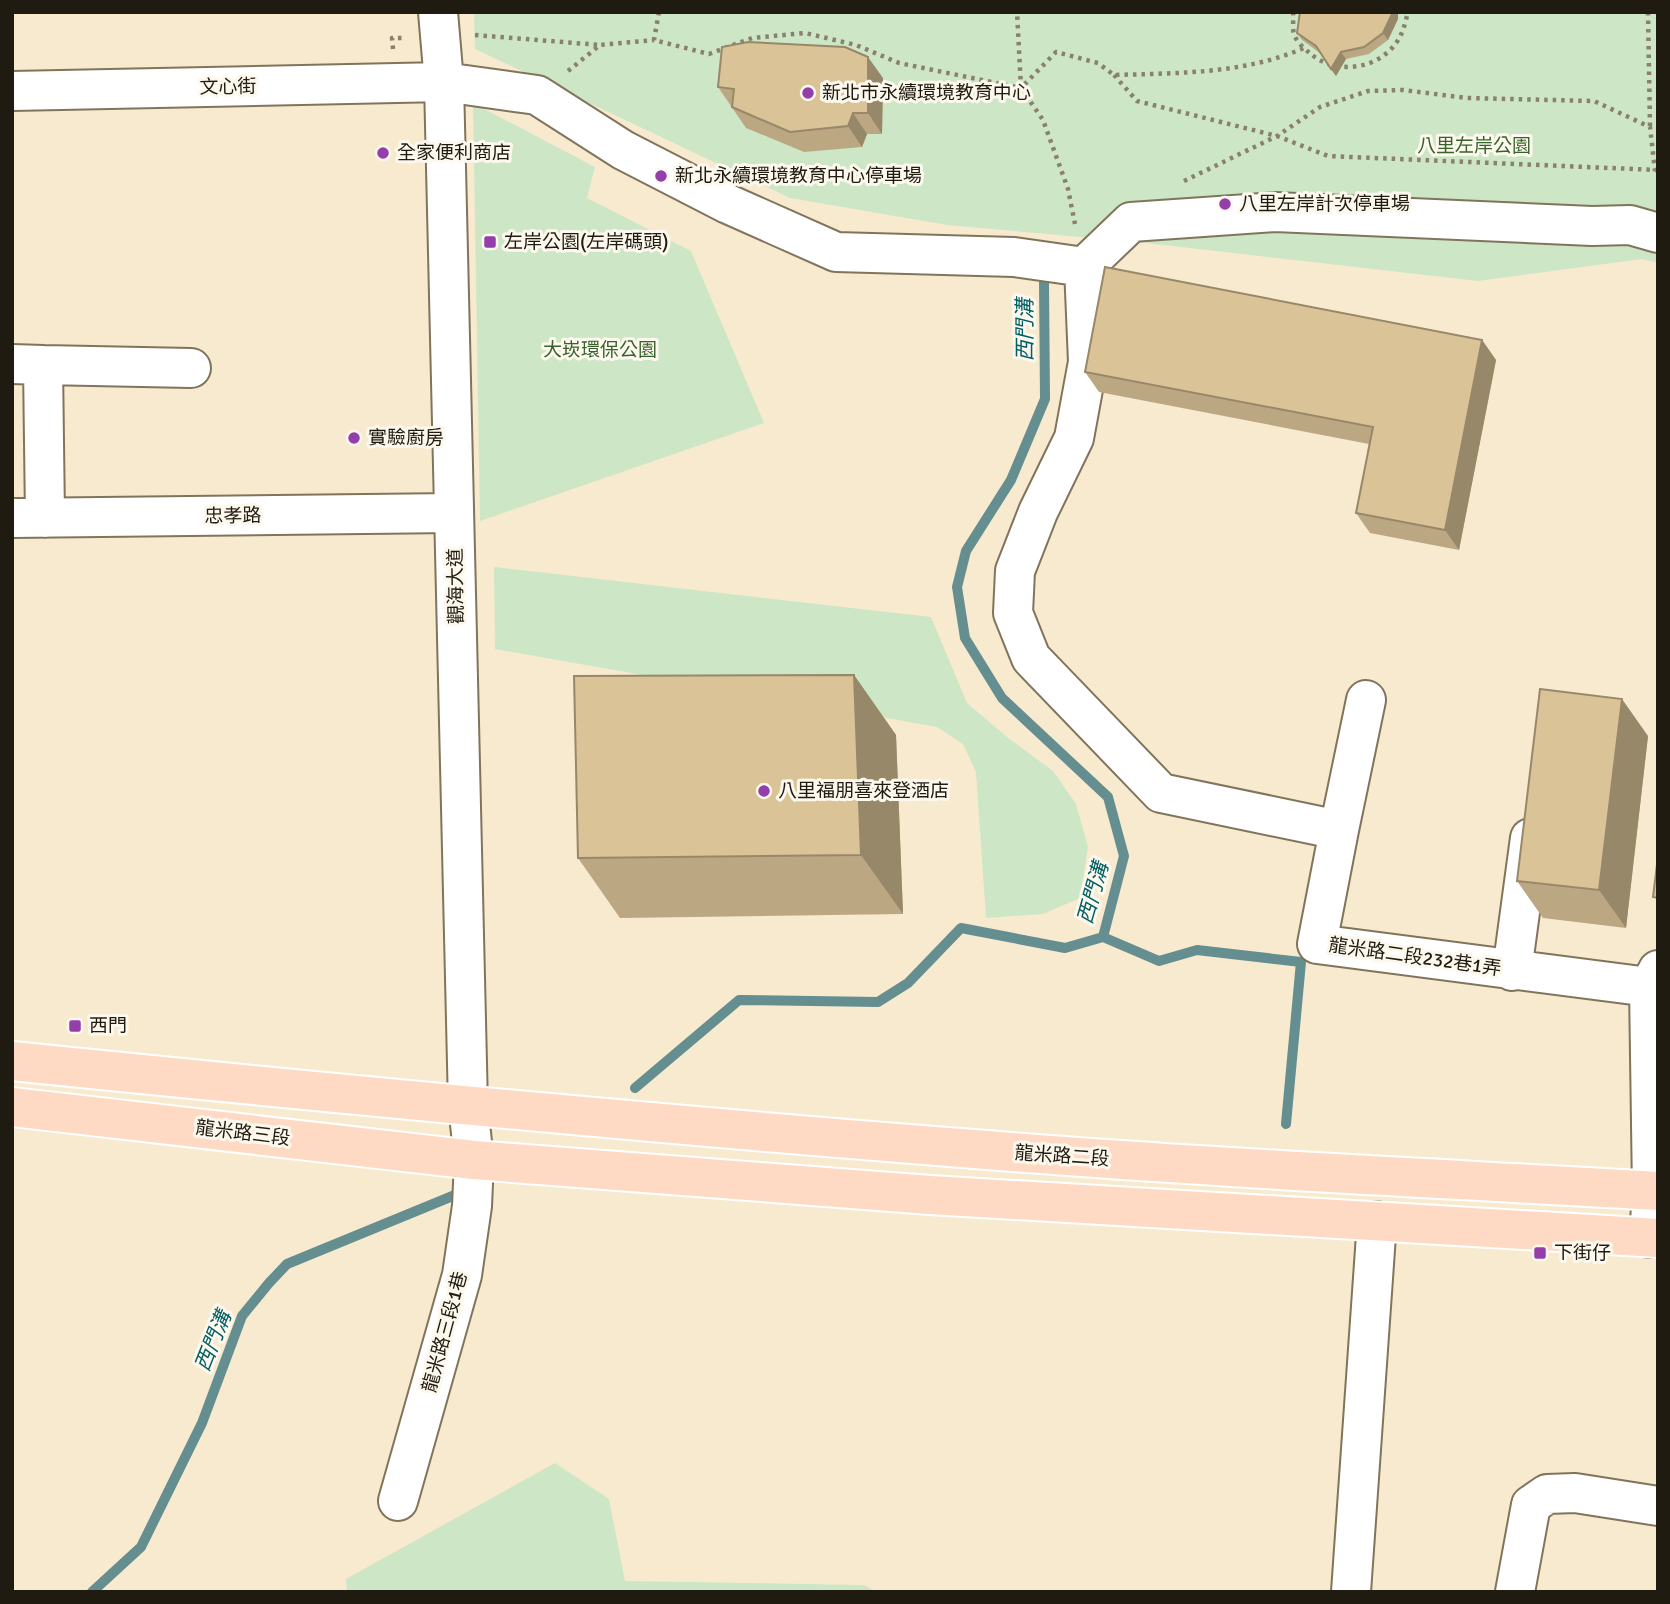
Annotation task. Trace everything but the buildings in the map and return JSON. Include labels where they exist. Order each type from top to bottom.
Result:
[{"type":"main road","points":[[12,1061],[468,1106]]},
{"type":"main road","name":"龍米路二段","points":[[468,1106],[990,1151],[1655,1191]]},
{"type":"main road","name":"龍米路三段","points":[[12,1107],[474,1160]]},
{"type":"main road","points":[[989,1198],[990,1151]]},
{"type":"main road","points":[[474,1160],[989,1198],[1654,1238]]},
{"type":"street","name":"觀海大道","points":[[438,12],[444,82],[468,1106],[474,1160]]},
{"type":"street","name":"文心街","points":[[12,91],[444,82],[537,95]]},
{"type":"street","points":[[537,95],[623,150],[728,204],[836,252],[1014,257],[1084,267]]},
{"type":"street","points":[[1366,700],[1339,830],[1161,793],[1031,658],[1013,612],[1015,571],[1038,512],[1074,438],[1088,362],[1084,267],[1131,222],[1275,212],[1591,226],[1630,225],[1658,233]]},
{"type":"street","points":[[29,518],[27,364],[191,368]]},
{"type":"street","name":"忠孝路","points":[[29,518],[454,513]]},
{"type":"street","points":[[1512,971],[1534,806]]},
{"type":"street","name":"龍米路二段232巷1弄","points":[[1339,830],[1317,944],[1512,971],[1653,979]]},
{"type":"street","points":[[1653,979],[1654,1238]]},
{"type":"street","name":"龍米路三段1巷","points":[[398,1501],[462,1275],[472,1206],[474,1160]]},
{"type":"street","points":[[1350,1592],[1377,1221]]},
{"type":"street","points":[[1515,1592],[1531,1505],[1547,1494],[1575,1493],[1658,1506]]},
{"type":"path","points":[[654,40],[659,12]]},
{"type":"path","points":[[1017,12],[1021,88],[1043,120],[1068,189],[1084,267]]},
{"type":"path","points":[[1293,12],[1294,34],[1304,48],[1317,59],[1334,66],[1350,67],[1368,64],[1383,57],[1396,44],[1404,30],[1408,12]]},
{"type":"path","points":[[1021,88],[1056,52],[1098,63],[1114,75],[1137,101],[1277,136],[1328,156],[1656,170],[1650,127],[1648,12]]},
{"type":"path","points":[[537,95],[600,44],[654,40],[709,54],[752,37],[806,33],[856,45],[899,63],[1021,88]]},
{"type":"path","points":[[1114,75],[1229,70],[1276,60],[1304,48]]},
{"type":"path","points":[[1176,185],[1277,136],[1320,107],[1368,91],[1392,90],[1467,99],[1594,101],[1650,127]]},
{"type":"green space","name":"八里左岸公園","points":[[474,12],[1658,12],[1658,263],[1642,259],[1478,281],[1137,242],[947,225],[790,198],[475,49]]},
{"type":"green space","name":"大崁環保公園","points":[[473,103],[595,167],[587,198],[691,251],[764,423],[480,521]]},
{"type":"green space","points":[[494,567],[931,617],[967,703],[1053,771],[1076,804],[1088,847],[1080,898],[1043,914],[986,918],[976,772],[963,744],[937,727],[495,649]]},
{"type":"green space","points":[[555,1463],[609,1499],[625,1581],[864,1585],[877,1592],[347,1592],[346,1579]]},
{"type":"waterway","name":"西門溝","points":[[635,1088],[739,1000],[878,1002],[908,983],[961,928],[1065,948],[1103,937],[1124,856],[1108,797],[1002,698],[965,638],[957,587],[966,551],[1011,480],[1045,399],[1044,283]]},
{"type":"waterway","points":[[1103,937],[1159,961],[1197,950],[1301,962],[1286,1124]]},
{"type":"waterway","name":"西門溝","points":[[92,1592],[141,1547],[202,1423],[242,1316],[269,1283],[287,1264],[455,1195]]},
{"type":"place","name":"新北市永續環境教育中心","points":[[808,93]]},
{"type":"place","name":"全家便利商店","points":[[383,153]]},
{"type":"place","name":"新北永續環境教育中心停車場","points":[[661,176]]},
{"type":"place","name":"八里左岸計次停車場","points":[[1225,204]]},
{"type":"place","name":"左岸公園(左岸碼頭)","points":[[490,242]]},
{"type":"place","name":"實驗廚房","points":[[354,438]]},
{"type":"place","name":"八里福朋喜來登酒店","points":[[764,791]]},
{"type":"place","name":"西門","points":[[75,1026]]},
{"type":"place","name":"下街仔","points":[[1540,1253]]}]
